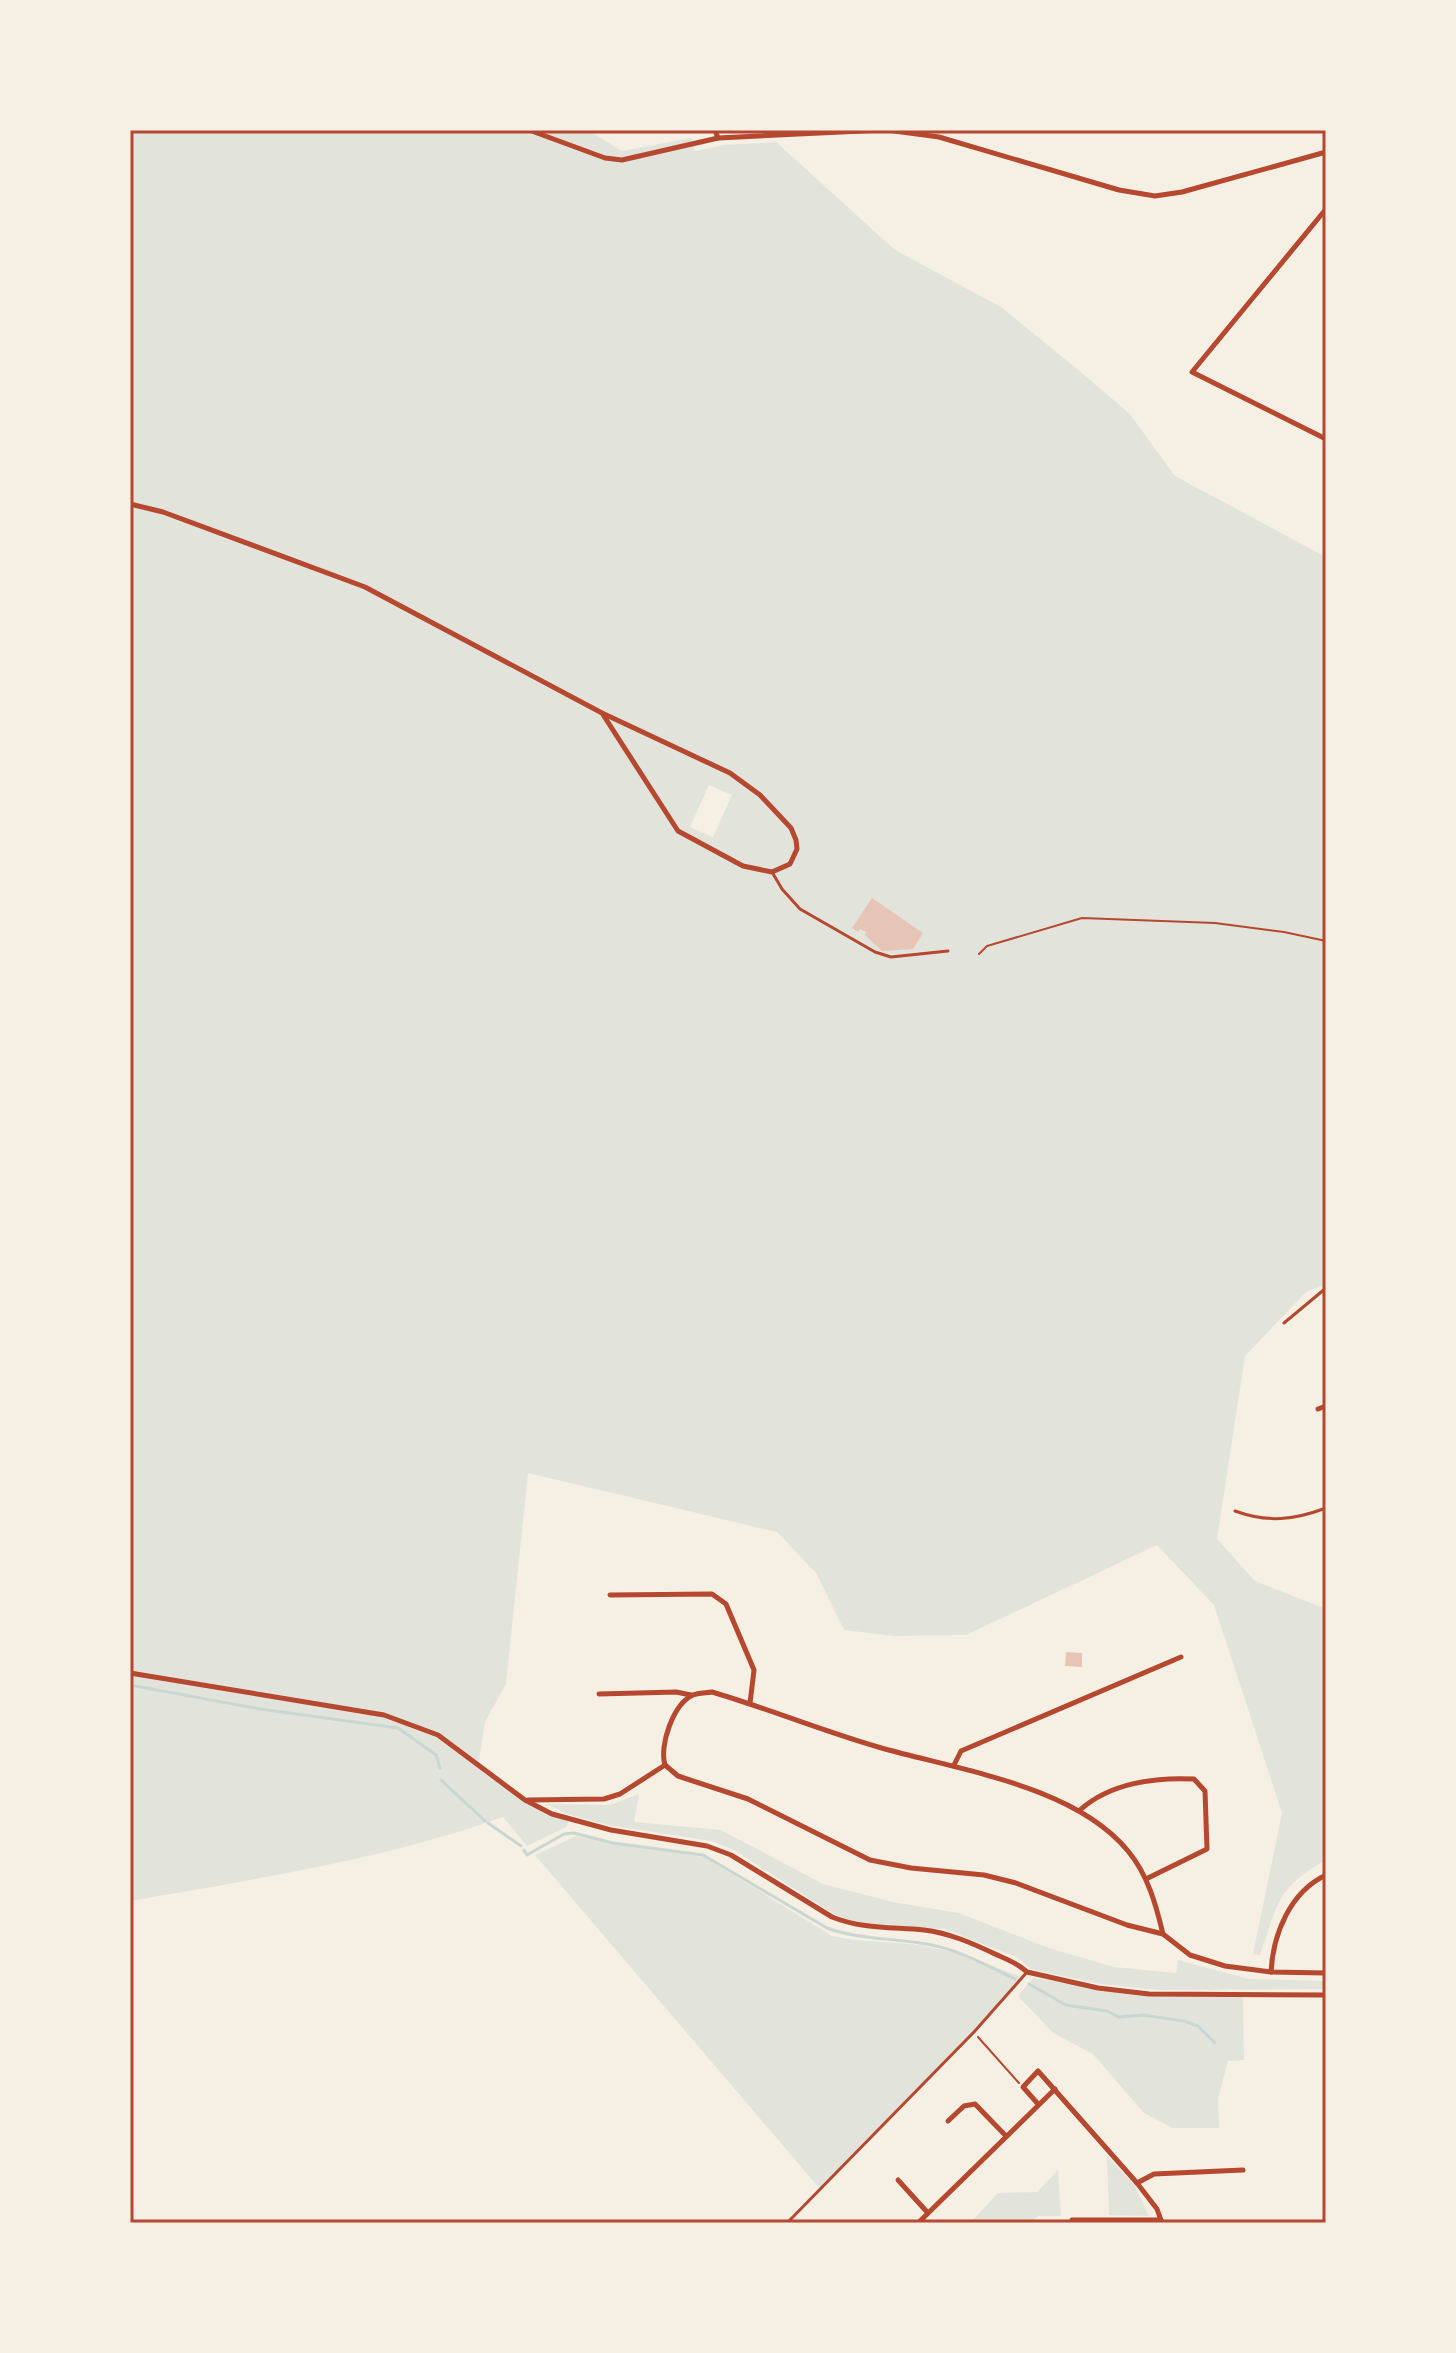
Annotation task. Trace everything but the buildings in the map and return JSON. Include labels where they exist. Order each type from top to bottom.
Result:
[{"type":"street","points":[[529,130],[605,158],[622,160],[718,138],[885,130],[939,137],[1119,190],[1155,196],[1182,192],[1326,152]]},
{"type":"street","points":[[715,130],[718,138]]},
{"type":"street","points":[[1326,209],[1192,372],[1326,439]]},
{"type":"street","points":[[130,504],[163,512],[365,587],[602,713],[730,773],[760,795],[791,828],[797,849],[790,864],[772,872],[743,866],[678,831],[602,713]]},
{"type":"street","points":[[1318,1409],[1326,1406]]},
{"type":"street","points":[[610,1595],[712,1594],[726,1604],[754,1670],[750,1703]]},
{"type":"street","points":[[954,1765],[961,1751],[1181,1657]]},
{"type":"street","points":[[130,1673],[384,1715],[438,1735],[525,1800],[569,1821],[707,1846],[731,1855],[832,1917],[865,1927],[946,1934],[992,1952],[1027,1972],[1098,1988],[1149,1994],[1326,1995]]},
{"type":"street","points":[[599,1694],[676,1692],[692,1695],[712,1692],[847,1737],[954,1765],[1080,1810],[1128,1850],[1146,1879],[1163,1934]]},
{"type":"street","points":[[692,1695],[682,1704],[663,1746],[665,1765],[678,1776],[748,1799],[870,1860],[911,1868],[984,1875],[1016,1883],[1127,1925],[1163,1934],[1190,1955],[1225,1966],[1271,1972],[1326,1973]]},
{"type":"street","points":[[525,1800],[604,1799],[620,1794],[665,1765]]},
{"type":"street","points":[[1080,1810],[1093,1799],[1129,1786],[1162,1778],[1194,1779],[1205,1791],[1207,1849],[1146,1879]]},
{"type":"street","points":[[1271,1972],[1279,1928],[1289,1909],[1302,1893],[1326,1875]]},
{"type":"street","points":[[1038,2104],[1023,2087],[1038,2071],[1137,2183],[1157,2209],[1162,2222],[1072,2220]]},
{"type":"street","points":[[918,2223],[1055,2089]]},
{"type":"street","points":[[948,2121],[964,2106],[975,2104],[1006,2136]]},
{"type":"street","points":[[1137,2183],[1154,2174],[1243,2170]]},
{"type":"street","points":[[898,2180],[928,2213]]},
{"type":"lane","points":[[772,872],[800,909],[875,952],[891,957],[948,951]]},
{"type":"lane","points":[[1284,1323],[1326,1288]]},
{"type":"lane","points":[[1235,1511],[1257,1519],[1278,1520],[1302,1517],[1326,1508]]},
{"type":"lane","points":[[787,2223],[974,2032],[1027,1972]]},
{"type":"path","points":[[979,954],[987,946],[1082,918],[1215,923],[1326,941]]},
{"type":"path","points":[[974,2032],[1023,2087]]},
{"type":"shaded area","points":[[130,130],[588,130],[622,151],[691,138],[695,151],[724,145],[776,142],[895,250],[1001,307],[1071,364],[1129,413],[1175,476],[1326,557],[1326,1284],[1306,1292],[1245,1356],[1217,1539],[1255,1581],[1326,1609],[1326,1860],[1297,1879],[1288,1889],[1276,1910],[1260,1955],[1253,1954],[1282,1813],[1214,1605],[1157,1545],[966,1635],[894,1636],[844,1630],[816,1573],[777,1532],[528,1473],[506,1684],[485,1722],[478,1767],[525,1800],[569,1821],[566,1827],[527,1846],[503,1817],[365,1857],[130,1901]],"holes":[[[709,785],[732,795],[713,837],[690,827]]]},
{"type":"shaded area","points":[[639,1794],[634,1822],[721,1830],[823,1884],[893,1902],[959,1913],[1049,1948],[1114,1967],[1176,1973],[1178,1960],[1249,1979],[1323,1981],[1324,1989],[1158,1990],[1100,1984],[1031,1969],[1018,1958],[945,1929],[855,1922],[834,1914],[734,1850],[712,1841],[608,1825],[570,1815],[546,1804],[610,1805]]},
{"type":"shaded area","points":[[576,1836],[704,1857],[832,1936],[937,1949],[1025,1978],[820,2189],[535,1855]]},
{"type":"shaded area","points":[[1033,1978],[1149,1994],[1243,1996],[1244,2060],[1228,2061],[1218,2099],[1219,2128],[1173,2128],[1144,2113],[1093,2054],[1053,2033],[1018,1996]]},
{"type":"shaded area","points":[[1107,2156],[1135,2186],[1149,2216],[1109,2215]]},
{"type":"shaded area","points":[[1058,2170],[1061,2216],[1038,2216],[1031,2223],[970,2223],[998,2193],[1037,2192]]},
{"type":"waterway","points":[[130,1685],[260,1709],[398,1728],[436,1755],[440,1768]]},
{"type":"waterway","points":[[441,1780],[485,1821]]},
{"type":"waterway","points":[[488,1823],[521,1846]]},
{"type":"waterway","points":[[524,1850],[527,1855],[564,1834],[574,1833],[613,1843],[703,1855],[827,1928],[945,1948],[1015,1979]]},
{"type":"waterway","points":[[1029,1984],[1066,2005],[1107,2011],[1119,2017],[1143,2015],[1184,2021],[1198,2026],[1215,2043]]}]
